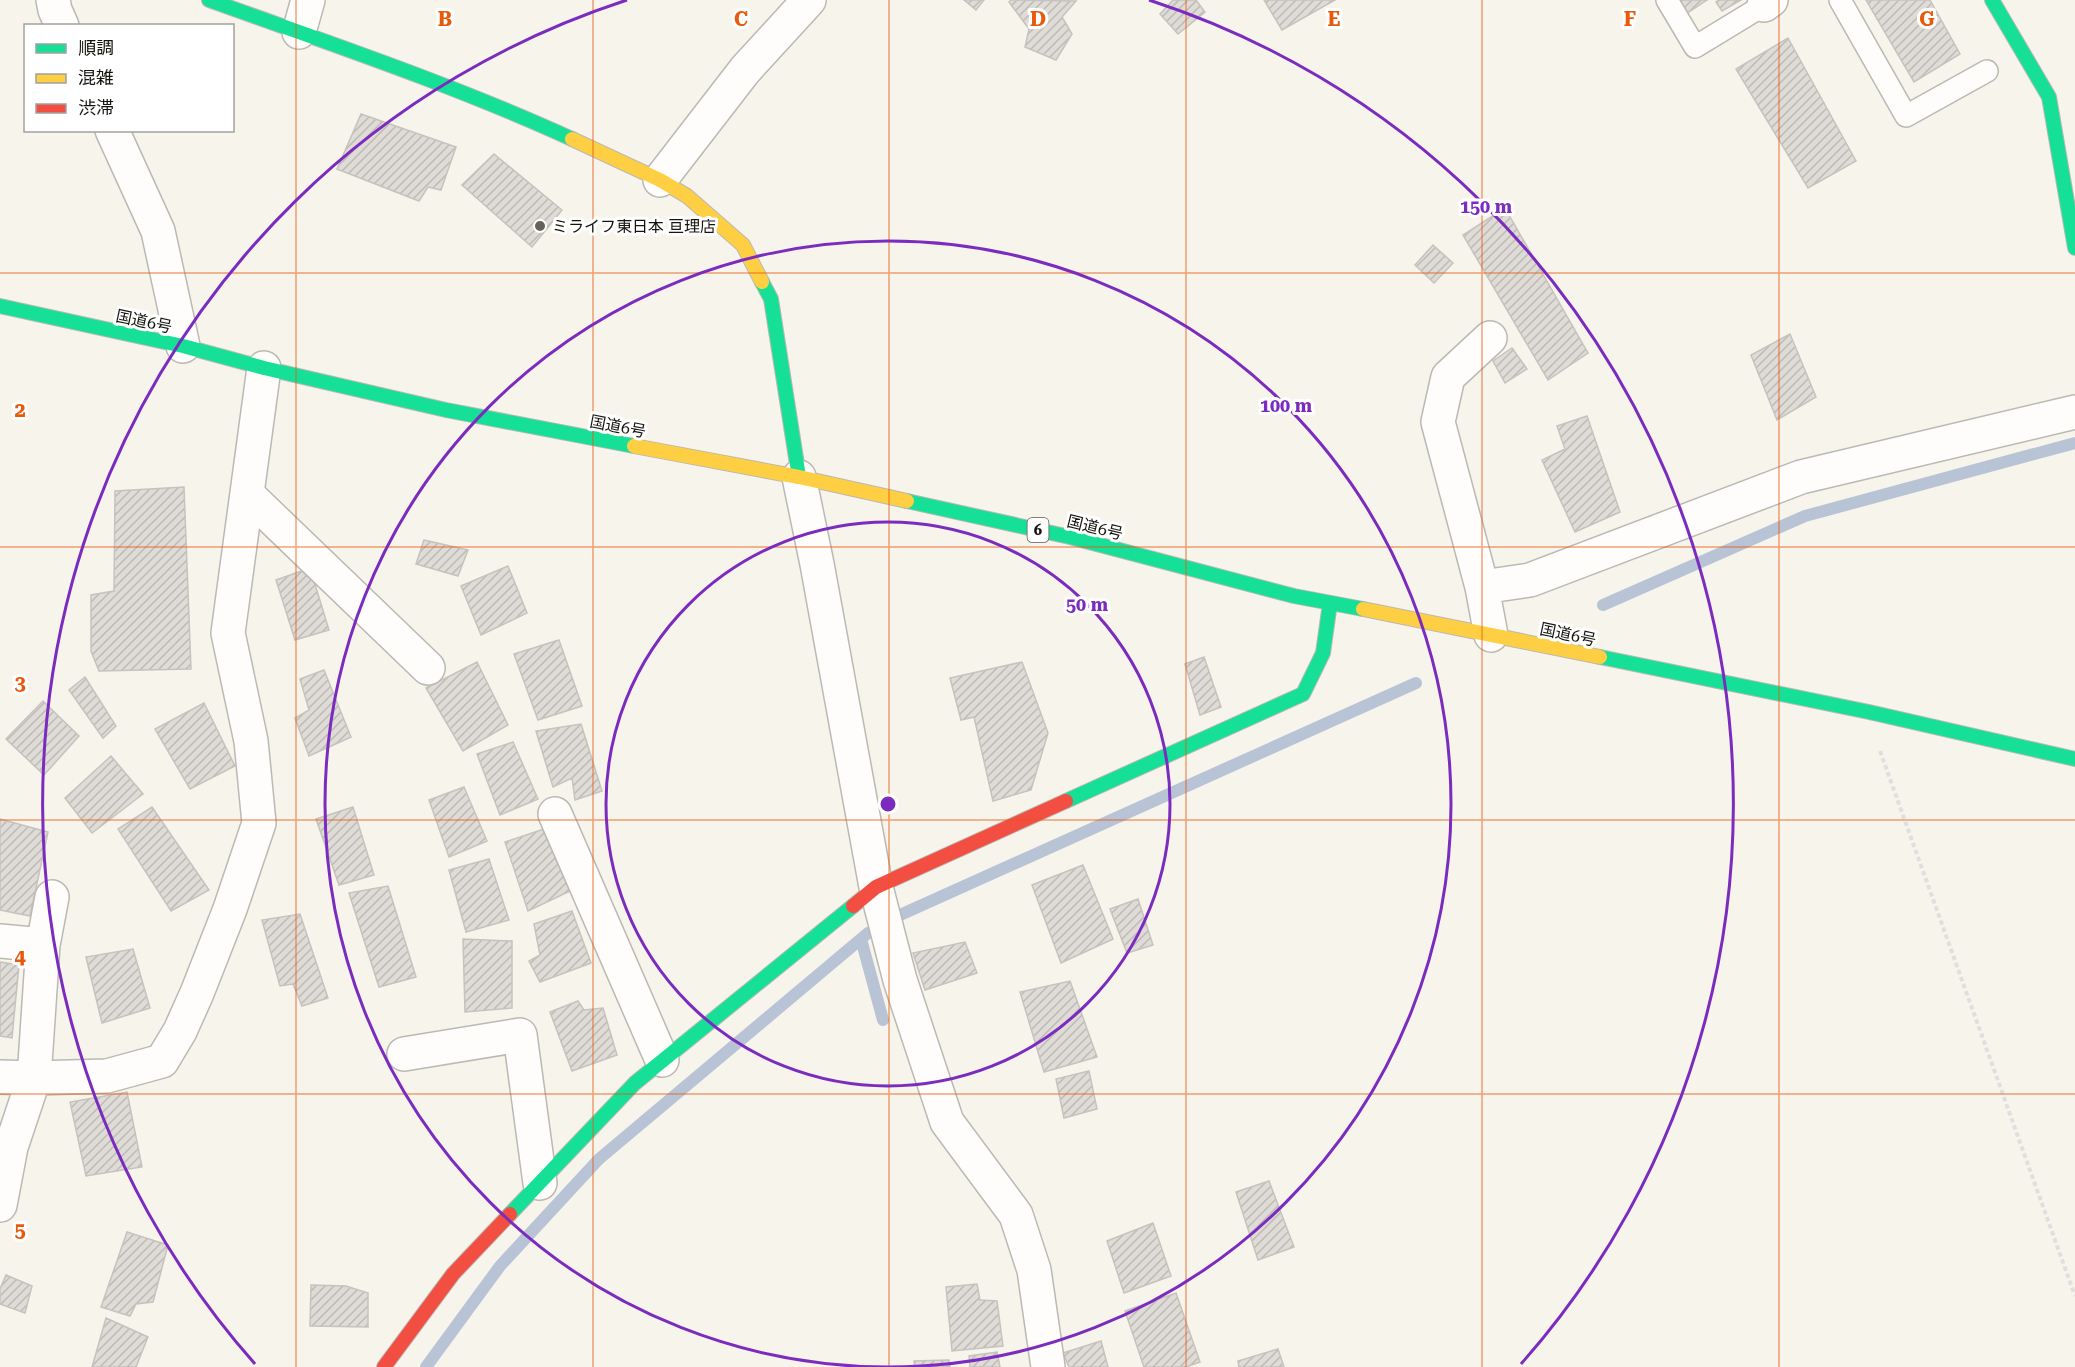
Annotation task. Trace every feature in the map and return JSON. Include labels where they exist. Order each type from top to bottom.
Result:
[{"type":"main road","points":[[209,0],[521,116],[660,180],[687,196],[743,245],[771,299],[799,477]]},
{"type":"main road","points":[[1992,0],[2049,97],[2075,249]]},
{"type":"main road","name":"国道6号","points":[[0,306],[183,346],[264,368],[446,410],[799,477],[1070,537],[1294,596],[1869,712],[2075,759]]},
{"type":"main road","points":[[384,1367],[453,1274],[635,1083],[876,887],[1303,693],[1323,653],[1330,603]]},
{"type":"street","points":[[53,0],[61,24]]},
{"type":"street","points":[[299,32],[308,0]]},
{"type":"street","points":[[660,180],[744,70],[809,0]]},
{"type":"street","points":[[113,132],[158,231],[183,346]]},
{"type":"street","points":[[1490,338],[1448,377],[1438,422],[1482,587],[1491,634]]},
{"type":"street","points":[[0,1077],[108,1076],[162,1061],[180,1031],[230,909],[259,823],[251,741],[228,633],[264,368]]},
{"type":"street","points":[[1482,587],[1530,580],[1801,477],[2075,412]]},
{"type":"street","points":[[799,477],[876,887],[900,980],[947,1122],[1016,1215],[1034,1269],[1048,1367]]},
{"type":"street","points":[[247,494],[428,668]]},
{"type":"street","points":[[555,814],[662,1060]]},
{"type":"street","points":[[0,1205],[11,1147],[34,1078],[43,945],[52,897]]},
{"type":"street","points":[[0,941],[43,945]]},
{"type":"street","points":[[404,1054],[520,1035],[540,1183]]},
{"type":"lane","points":[[1667,0],[1695,47],[1768,2]]},
{"type":"lane","points":[[1840,0],[1905,116],[1987,71]]},
{"type":"path","points":[[1869,712],[1886,767],[2075,1296]]},
{"type":"building","points":[[964,0],[984,0],[976,10]]},
{"type":"building","points":[[1011,0],[1076,1],[1062,17],[1072,34],[1056,60],[1025,47],[1029,29],[1009,2]]},
{"type":"building","points":[[1173,0],[1196,0],[1205,12],[1178,34],[1160,14]]},
{"type":"building","points":[[1264,0],[1335,0],[1282,30]]},
{"type":"building","points":[[1677,0],[1707,0],[1686,14]]},
{"type":"building","points":[[1741,0],[1722,11],[1716,2]]},
{"type":"building","points":[[1866,0],[1930,0],[1960,54],[1914,82]]},
{"type":"building","points":[[1788,38],[1856,161],[1808,188],[1736,69]]},
{"type":"building","points":[[361,114],[456,147],[441,190],[428,187],[419,201],[337,169]]},
{"type":"building","points":[[494,154],[562,210],[532,247],[462,185]]},
{"type":"building","points":[[1505,208],[1588,353],[1548,380],[1463,235]]},
{"type":"building","points":[[1433,245],[1453,263],[1434,283],[1415,265]]},
{"type":"building","points":[[1790,334],[1816,397],[1777,420],[1751,355]]},
{"type":"building","points":[[1512,348],[1527,369],[1505,383],[1493,361]]},
{"type":"building","points":[[1587,416],[1620,512],[1575,532],[1542,460],[1565,449],[1557,426]]},
{"type":"building","points":[[184,487],[191,669],[99,671],[91,651],[91,595],[114,591],[115,491]]},
{"type":"building","points":[[424,540],[468,550],[458,576],[416,564]]},
{"type":"building","points":[[508,566],[527,613],[481,635],[461,586]]},
{"type":"building","points":[[310,568],[329,630],[295,640],[276,580]]},
{"type":"building","points":[[559,640],[582,706],[538,720],[514,654]]},
{"type":"building","points":[[1204,657],[1221,707],[1200,715],[1185,664]]},
{"type":"building","points":[[477,662],[508,725],[463,751],[426,688]]},
{"type":"building","points":[[1022,662],[1048,733],[1031,790],[993,801],[974,717],[961,720],[950,678]]},
{"type":"building","points":[[324,670],[351,737],[309,756],[295,718],[309,710],[300,679]]},
{"type":"building","points":[[85,677],[116,726],[103,738],[69,690]]},
{"type":"building","points":[[43,701],[79,736],[44,775],[6,739]]},
{"type":"building","points":[[204,703],[235,766],[190,789],[155,729]]},
{"type":"building","points":[[581,724],[602,791],[575,800],[572,778],[553,787],[536,731]]},
{"type":"building","points":[[513,742],[538,799],[500,815],[477,754]]},
{"type":"building","points":[[111,756],[143,794],[92,833],[65,798]]},
{"type":"building","points":[[464,787],[487,841],[449,857],[429,800]]},
{"type":"building","points":[[152,807],[209,890],[171,911],[118,829]]},
{"type":"building","points":[[353,807],[374,875],[339,885],[316,819]]},
{"type":"building","points":[[0,819],[48,832],[30,916],[0,910]]},
{"type":"building","points":[[547,828],[570,891],[528,911],[505,842]]},
{"type":"building","points":[[489,859],[509,920],[466,932],[449,870]]},
{"type":"building","points":[[1083,865],[1113,939],[1061,963],[1032,885]]},
{"type":"building","points":[[388,886],[416,977],[379,987],[349,893]]},
{"type":"building","points":[[1138,899],[1153,945],[1127,953],[1110,909]]},
{"type":"building","points":[[572,911],[591,963],[540,982],[529,961],[540,955],[534,924]]},
{"type":"building","points":[[300,914],[328,998],[302,1006],[293,984],[280,986],[262,920]]},
{"type":"building","points":[[463,939],[512,941],[512,1008],[465,1012]]},
{"type":"building","points":[[965,942],[977,973],[925,990],[913,953]]},
{"type":"building","points":[[133,949],[150,1008],[102,1023],[86,957]]},
{"type":"building","points":[[0,962],[19,965],[12,1038],[0,1036]]},
{"type":"building","points":[[1070,981],[1097,1057],[1044,1072],[1020,992]]},
{"type":"building","points":[[578,1001],[584,1010],[603,1008],[617,1055],[572,1071],[550,1012]]},
{"type":"building","points":[[1089,1071],[1097,1109],[1064,1118],[1056,1079]]},
{"type":"building","points":[[127,1092],[142,1167],[86,1176],[70,1102]]},
{"type":"building","points":[[1269,1181],[1294,1247],[1258,1260],[1236,1192]]},
{"type":"building","points":[[1153,1223],[1171,1276],[1124,1293],[1107,1241]]},
{"type":"building","points":[[127,1232],[168,1245],[153,1302],[136,1304],[130,1316],[101,1307]]},
{"type":"building","points":[[6,1275],[32,1286],[25,1313],[0,1304],[0,1289]]},
{"type":"building","points":[[977,1284],[980,1300],[997,1301],[1003,1346],[952,1351],[946,1287]]},
{"type":"building","points":[[311,1285],[346,1286],[368,1293],[368,1327],[310,1326]]},
{"type":"building","points":[[1176,1293],[1200,1362],[1186,1367],[1144,1367],[1125,1311]]},
{"type":"building","points":[[106,1318],[148,1337],[136,1367],[92,1367]]},
{"type":"building","points":[[1101,1341],[1108,1367],[1069,1367],[1063,1353]]},
{"type":"building","points":[[1278,1349],[1284,1367],[1239,1367],[1238,1361]]},
{"type":"building","points":[[997,1352],[1000,1367],[970,1367],[969,1356]]},
{"type":"building","points":[[949,1360],[950,1367],[915,1367],[914,1361]]},
{"type":"waterway","points":[[1603,605],[1805,516],[2075,443]]},
{"type":"waterway","points":[[900,915],[1416,683]]},
{"type":"waterway","points":[[426,1367],[500,1266],[599,1159],[868,933]]},
{"type":"waterway","points":[[861,939],[883,1020]]},
{"type":"traffic: fast","points":[[209,0],[437,83],[572,139]]},
{"type":"traffic: fast","points":[[1992,0],[2049,97],[2075,248]]},
{"type":"traffic: fast","points":[[762,282],[771,299],[799,477]]},
{"type":"traffic: fast","points":[[0,306],[183,346],[264,368],[446,410],[634,446]]},
{"type":"traffic: fast","points":[[907,501],[1070,537],[1294,596],[1363,609]]},
{"type":"traffic: fast","points":[[1066,801],[1303,694],[1323,653],[1330,603]]},
{"type":"traffic: fast","points":[[1600,657],[1869,712],[2075,759]]},
{"type":"traffic: fast","points":[[510,1214],[635,1083],[853,906]]},
{"type":"traffic: slow","points":[[572,139],[660,180],[687,196],[743,245],[762,282]]},
{"type":"traffic: slow","points":[[634,446],[799,477],[907,501]]},
{"type":"traffic: slow","points":[[1363,609],[1600,657]]},
{"type":"traffic: jam","points":[[853,906],[876,887],[1066,801]]},
{"type":"traffic: jam","points":[[384,1367],[453,1274],[510,1214]]},
{"type":"place","name":"ミライフ東日本 亘理店","points":[[540,226]]}]
